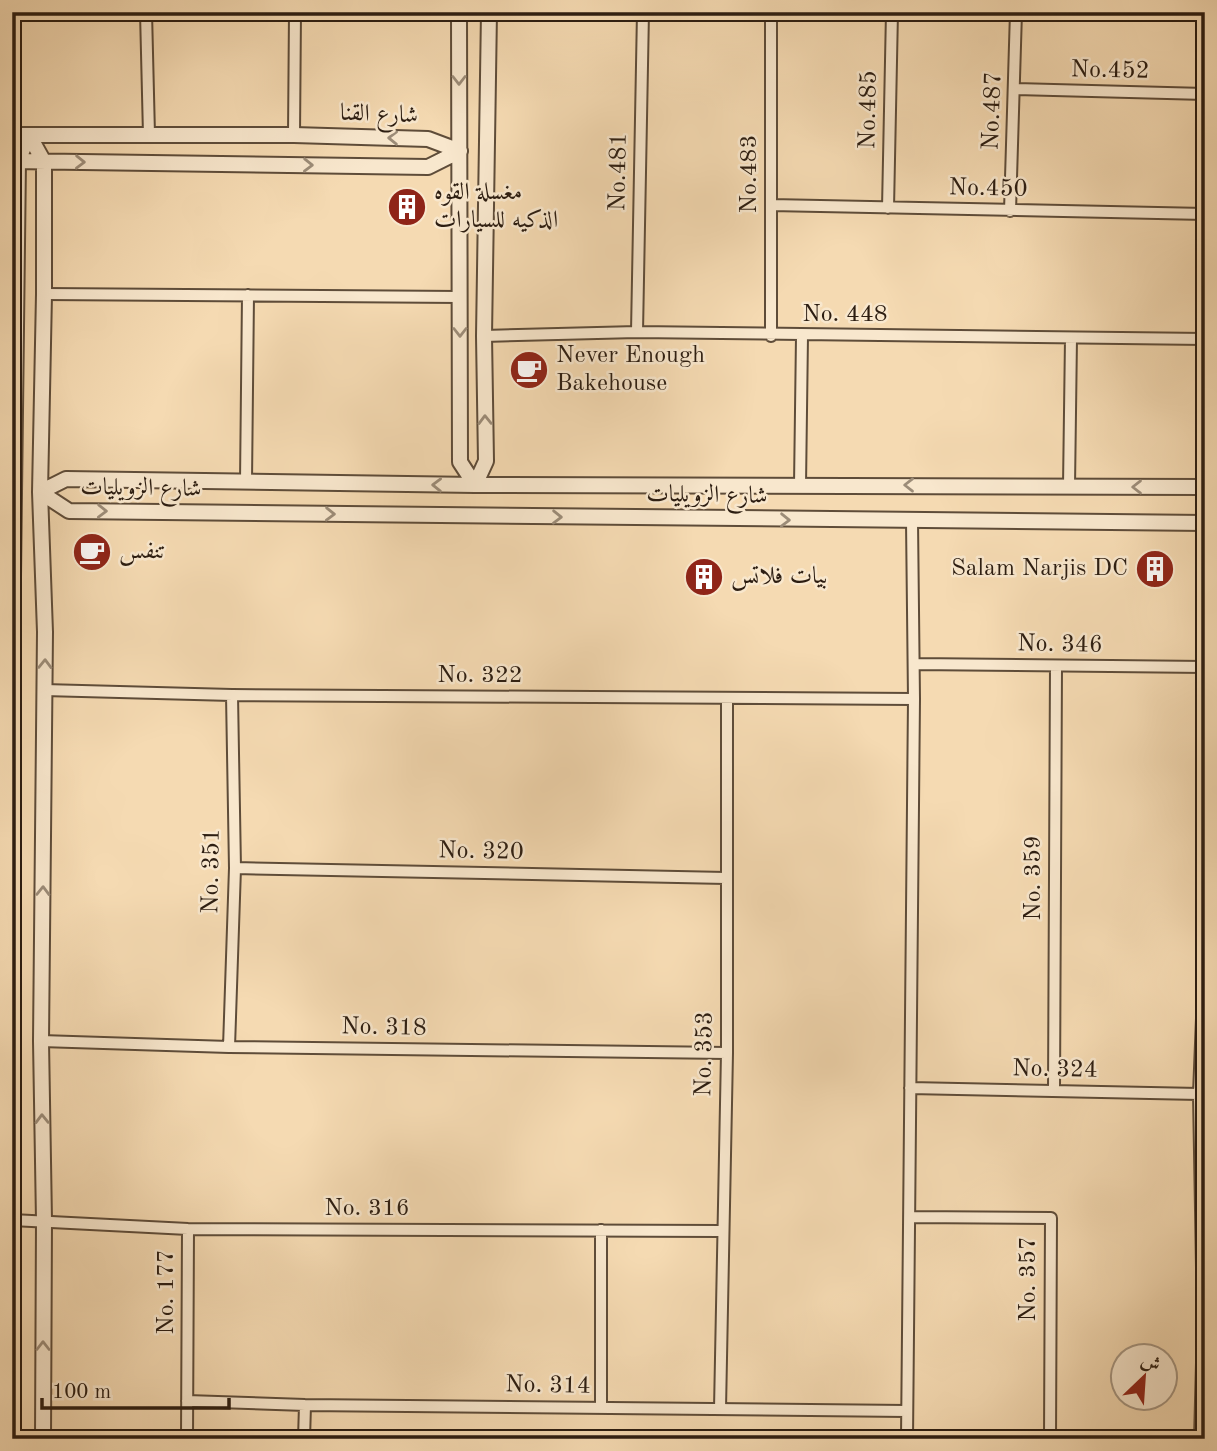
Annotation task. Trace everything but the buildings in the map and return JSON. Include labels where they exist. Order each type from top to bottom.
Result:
[{"type":"street","points":[[146,12],[149,135]]},
{"type":"street","points":[[293,135],[295,12]]},
{"type":"street","points":[[459,12],[460,462],[475,485]]},
{"type":"street","points":[[475,485],[486,461],[484,336],[489,12]]},
{"type":"street","name":"No.481","points":[[637,332],[643,12]]},
{"type":"street","name":"No.483","points":[[771,12],[771,336]]},
{"type":"street","name":"No.485","points":[[888,208],[892,12]]},
{"type":"street","name":"No.487","points":[[1010,211],[1016,12]]},
{"type":"street","name":"No.452","points":[[1015,89],[1205,94]]},
{"type":"street","name":"شارع القنا","points":[[12,135],[293,135],[428,139],[460,150]]},
{"type":"street","points":[[12,660],[15,161],[29,135]]},
{"type":"street","points":[[29,135],[44,162],[40,492],[45,632],[41,1041],[43,1439]]},
{"type":"street","name":"شارع القنا","points":[[15,161],[428,167],[460,150]]},
{"type":"street","name":"No.450","points":[[771,205],[1205,214]]},
{"type":"street","points":[[44,294],[460,297]]},
{"type":"street","points":[[246,481],[248,295]]},
{"type":"street","name":"No. 448","points":[[484,336],[637,332],[771,336],[1205,340]]},
{"type":"street","points":[[800,485],[802,336]]},
{"type":"street","points":[[1069,486],[1071,338]]},
{"type":"street","name":"شارع الزويليات","points":[[40,492],[66,479],[475,485],[1205,487]]},
{"type":"street","name":"شارع الزويليات","points":[[40,492],[69,511],[1204,523]]},
{"type":"street","points":[[907,1439],[914,699],[912,521]]},
{"type":"street","points":[[1200,1439],[1204,1325],[1199,1094],[1204,993],[1204,523]]},
{"type":"street","name":"No. 346","points":[[914,664],[1204,667]]},
{"type":"street","name":"No. 359","points":[[1054,1091],[1056,666]]},
{"type":"street","name":"No. 322","points":[[44,690],[232,695],[914,699]]},
{"type":"street","name":"No. 351","points":[[229,1047],[235,868],[232,695]]},
{"type":"street","name":"No. 353","points":[[720,1409],[727,1053],[727,700]]},
{"type":"street","name":"No. 320","points":[[235,868],[726,877]]},
{"type":"street","points":[[12,970],[12,1035]]},
{"type":"street","name":"No. 318","points":[[41,1041],[229,1047],[727,1053]]},
{"type":"street","name":"No. 324","points":[[910,1088],[1199,1094]]},
{"type":"street","name":"No. 357","points":[[910,1217],[1051,1218],[1050,1439]]},
{"type":"street","name":"No. 316","points":[[12,1220],[188,1229],[722,1231]]},
{"type":"street","name":"No. 177","points":[[187,1439],[188,1229]]},
{"type":"street","points":[[601,1230],[601,1407]]},
{"type":"street","name":"No. 314","points":[[187,1401],[304,1405],[907,1411]]},
{"type":"street","points":[[304,1405],[304,1439]]},
{"type":"place","name":"مغسلة القوه الذكيه للسيارات","points":[[407,207]]},
{"type":"place","name":"Never Enough Bakehouse","points":[[529,370]]},
{"type":"place","name":"تنفس","points":[[92,552]]},
{"type":"place","name":"Salam Narjis DC","points":[[1155,569]]},
{"type":"place","name":"بيات فلاتس","points":[[704,577]]}]
